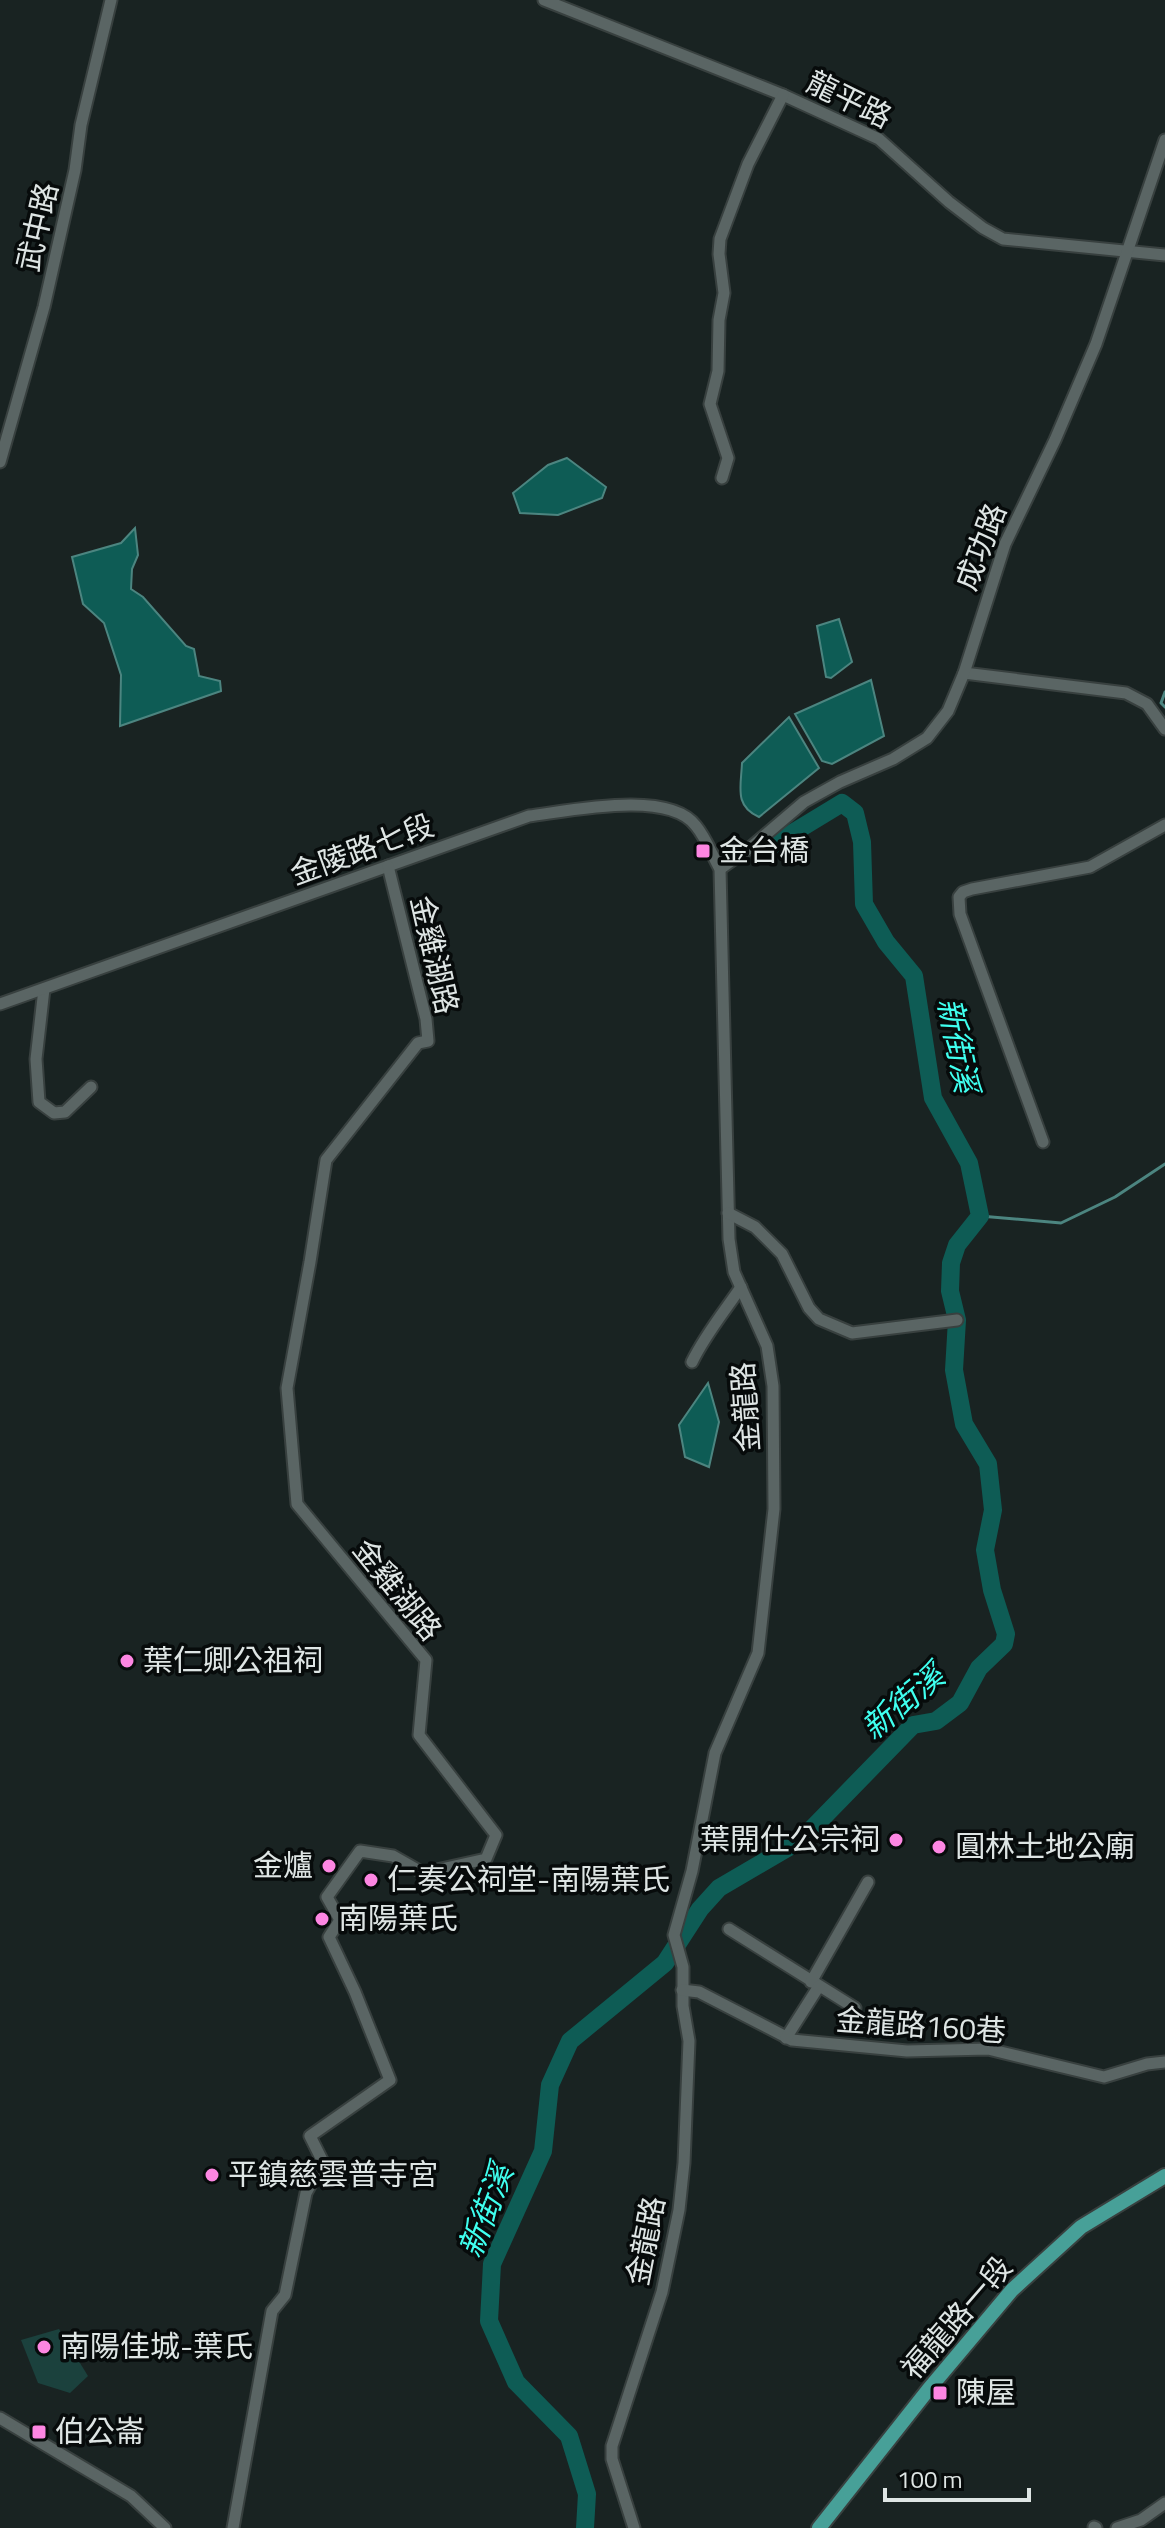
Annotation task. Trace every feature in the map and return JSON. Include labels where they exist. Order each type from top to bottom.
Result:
[{"type":"main road","name":"福龍路一段","points":[[819,2528],[1012,2290],[1081,2227],[1165,2176]]},
{"type":"street","name":"武中路","points":[[0,462],[44,307],[75,170],[81,125],[111,0]]},
{"type":"street","name":"龍平路","points":[[544,0],[783,95],[879,139],[949,202],[1003,239],[1165,255]]},
{"type":"street","points":[[722,478],[728,458],[710,404],[718,371],[719,320],[724,293],[720,239],[748,164],[783,95]]},
{"type":"street","name":"成功路","points":[[720,869],[804,802],[893,759],[927,738],[948,711],[964,673],[1005,544],[1055,440],[1096,344],[1165,140]]},
{"type":"street","points":[[964,673],[1126,693],[1147,704],[1165,729]]},
{"type":"street","name":"金陵路七段","points":[[0,1004],[529,816],[603,806],[648,805],[666,809],[695,823],[720,869]]},
{"type":"street","points":[[1043,1142],[960,914],[959,897],[972,889],[1090,867],[1165,825]]},
{"type":"street","name":"金雞湖路","points":[[233,2528],[272,2311],[285,2295],[306,2193],[323,2162],[310,2136],[390,2080],[329,1937],[340,1920],[327,1897],[360,1851],[393,1856],[423,1873],[486,1859],[496,1835],[419,1735],[426,1660],[297,1504],[287,1388],[326,1160],[418,1043],[428,1041],[426,1019],[388,866]]},
{"type":"street","name":"金龍路","points":[[634,2528],[612,2459],[612,2446],[662,2292],[679,2210],[689,2041],[680,1954],[674,1935],[692,1871],[715,1753],[758,1653],[774,1509],[773,1386],[767,1346],[734,1272],[728,1213],[720,869]]},
{"type":"street","points":[[44,989],[36,1059],[39,1102],[54,1113],[65,1112],[91,1087]]},
{"type":"street","points":[[728,1213],[755,1227],[782,1254],[809,1308],[819,1319],[852,1333],[957,1320]]},
{"type":"street","points":[[692,1362],[703,1337],[720,1319],[741,1287]]},
{"type":"street","points":[[786,2038],[868,1882]]},
{"type":"street","points":[[729,1929],[855,2008]]},
{"type":"street","name":"金龍路160巷","points":[[682,1990],[699,1992],[786,2038],[907,2051],[988,2049],[1104,2077],[1165,2062]]},
{"type":"street","points":[[0,2418],[131,2496],[165,2528]]},
{"type":"street","points":[[1117,2528],[1141,2520],[1165,2503]]},
{"type":"shaded area","points":[[567,458],[606,487],[602,498],[558,515],[520,513],[513,493],[548,465]]},
{"type":"shaded area","points":[[135,528],[138,555],[132,569],[131,589],[143,597],[186,646],[194,649],[199,676],[220,681],[221,691],[120,726],[121,675],[104,623],[83,604],[72,557],[121,543]]},
{"type":"shaded area","points":[[839,619],[852,662],[831,678],[826,677],[817,626]]},
{"type":"shaded area","points":[[871,680],[884,736],[832,764],[822,761],[795,714]]},
{"type":"shaded area","points":[[789,717],[819,768],[759,817],[751,813],[742,801],[742,763]]},
{"type":"shaded area","points":[[708,1383],[719,1422],[709,1467],[685,1457],[679,1425]]},
{"type":"shaded area","points":[[59,2329],[88,2376],[70,2393],[38,2383],[21,2340]]},
{"type":"waterway","points":[[1165,692],[1161,703],[1165,707]]},
{"type":"waterway","name":"新街溪","points":[[585,2528],[587,2494],[569,2436],[516,2382],[489,2321],[492,2264],[543,2151],[550,2085],[570,2041],[665,1963],[700,1909],[719,1888],[801,1840],[913,1725],[936,1721],[960,1703],[979,1668],[1004,1644],[1006,1634],[992,1590],[985,1550],[993,1510],[988,1464],[964,1424],[954,1370],[957,1320],[950,1291],[951,1263],[957,1245],[980,1216],[969,1163],[933,1098],[914,976],[886,942],[864,904],[862,842],[855,813],[842,803],[763,851]]},
{"type":"waterway","points":[[980,1216],[1061,1223],[1115,1197],[1165,1164]]},
{"type":"place","name":"金台橋","points":[[703,851]]},
{"type":"place","name":"葉仁卿公祖祠","points":[[127,1661]]},
{"type":"place","name":"葉開仕公宗祠","points":[[896,1840]]},
{"type":"place","name":"圓林土地公廟","points":[[939,1847]]},
{"type":"place","name":"金爐","points":[[329,1866]]},
{"type":"place","name":"仁奏公祠堂-南陽葉氏","points":[[371,1880]]},
{"type":"place","name":"南陽葉氏","points":[[322,1919]]},
{"type":"place","name":"平鎮慈雲普寺宮","points":[[212,2175]]},
{"type":"place","name":"南陽佳城-葉氏","points":[[44,2347]]},
{"type":"place","name":"陳屋","points":[[940,2393]]},
{"type":"place","name":"伯公崙","points":[[39,2432]]}]
